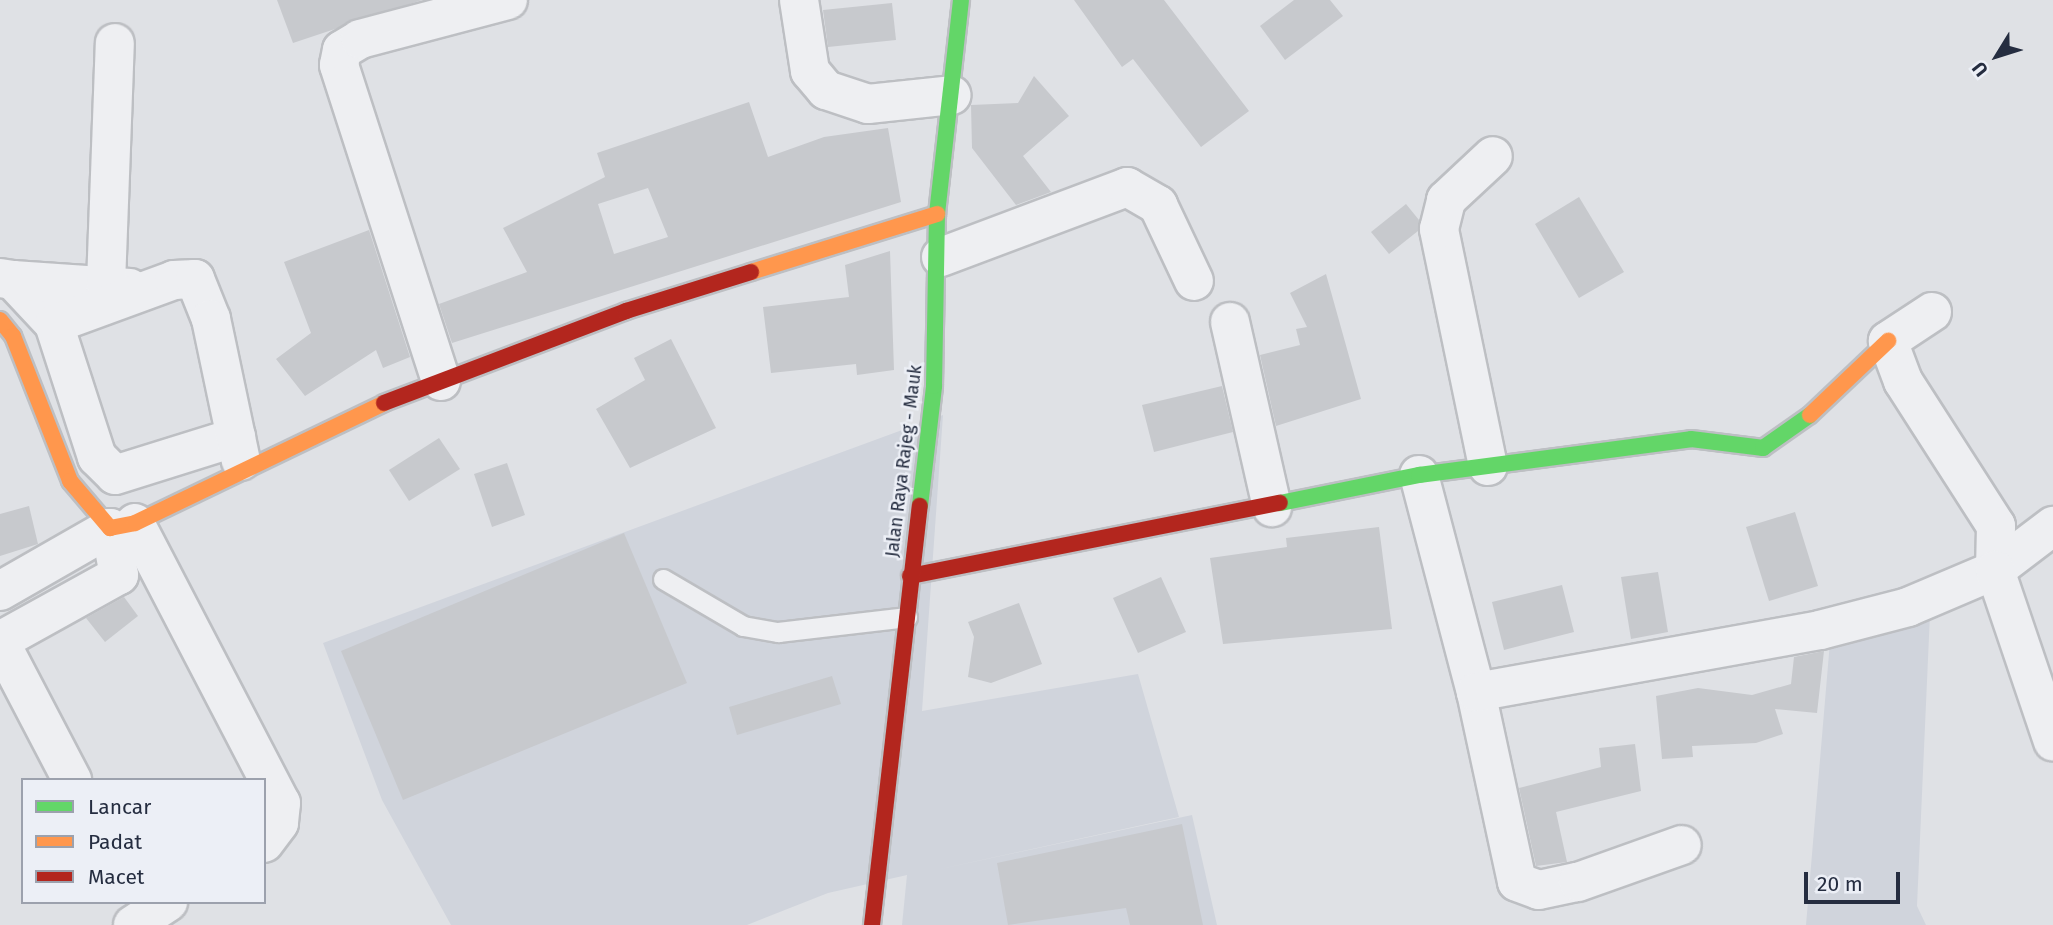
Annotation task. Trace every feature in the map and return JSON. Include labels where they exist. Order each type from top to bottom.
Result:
[{"type":"street","points":[[441,381],[339,65],[342,50],[360,39],[508,0]]},
{"type":"street","points":[[799,0],[810,71],[825,90],[868,104],[952,95]]},
{"type":"street","name":"Jalan Raya Rajeg - Mauk","points":[[872,925],[910,576],[934,386],[941,257],[937,214],[961,0]]},
{"type":"street","points":[[115,43],[124,287]]},
{"type":"street","points":[[1488,466],[1439,229],[1446,201],[1493,156]]},
{"type":"street","points":[[941,257],[1127,187],[1158,205],[1194,281]]},
{"type":"street","points":[[6,279],[54,324],[97,457],[115,475],[239,453],[337,421],[626,311],[937,214]]},
{"type":"street","points":[[6,279],[124,287],[185,278],[198,282],[239,453]]},
{"type":"street","points":[[54,324],[124,287]]},
{"type":"street","points":[[910,576],[1272,507],[1419,475],[1691,439],[1763,448],[1821,407],[1888,341],[1932,312]]},
{"type":"street","points":[[0,320],[13,336],[70,481],[122,526],[281,803],[279,823],[266,840]]},
{"type":"street","points":[[1230,322],[1272,507]]},
{"type":"street","points":[[1888,341],[1903,381],[1996,526],[1995,570],[2053,741]]},
{"type":"street","points":[[0,591],[122,526],[239,453]]},
{"type":"street","points":[[1419,475],[1476,692],[1517,882],[1539,890],[1578,882],[1682,845]]},
{"type":"street","points":[[71,778],[0,641],[119,575],[122,526]]},
{"type":"street","points":[[1476,692],[1820,630],[1908,607],[1995,570],[2053,526]]},
{"type":"lane","points":[[663,579],[743,626],[778,632],[907,617]]},
{"type":"shaded area","points":[[943,415],[922,711],[1138,674],[1179,817],[931,871],[1192,815],[1217,925],[902,925],[907,875],[828,893],[747,925],[451,925],[382,800],[323,643]]},
{"type":"shaded area","points":[[1930,614],[1917,906],[1926,925],[1806,925],[1831,630]]},
{"type":"building","points":[[277,0],[422,0],[293,43]]},
{"type":"building","points":[[1074,0],[1164,0],[1249,111],[1201,147],[1133,59],[1122,67]]},
{"type":"building","points":[[1294,0],[1330,0],[1343,16],[1285,60],[1260,26]]},
{"type":"building","points":[[892,3],[896,40],[828,47],[823,10]]},
{"type":"building","points":[[1034,76],[1069,116],[1023,156],[1051,192],[1016,205],[972,148],[971,105],[1018,103]]},
{"type":"building","points":[[749,102],[768,157],[824,137],[888,128],[901,202],[452,343],[439,304],[527,272],[503,228],[605,177],[597,153]],"holes":[[[648,188],[668,237],[614,254],[598,204]]]},
{"type":"building","points":[[1579,197],[1624,272],[1579,298],[1535,224]]},
{"type":"building","points":[[1406,204],[1419,220],[1418,231],[1389,254],[1371,232]]},
{"type":"building","points":[[369,230],[410,357],[383,368],[376,350],[305,396],[276,359],[311,333],[284,262]]},
{"type":"building","points":[[890,251],[894,370],[857,375],[856,364],[771,373],[763,307],[849,297],[845,265]]},
{"type":"building","points":[[1326,274],[1361,399],[1276,426],[1260,355],[1300,345],[1296,329],[1307,327],[1290,293]]},
{"type":"building","points":[[671,339],[716,428],[630,468],[596,409],[645,380],[634,358]]},
{"type":"building","points":[[1222,386],[1233,432],[1154,452],[1142,405]]},
{"type":"building","points":[[439,438],[460,469],[409,501],[389,470]]},
{"type":"building","points":[[507,463],[525,515],[492,527],[474,474]]},
{"type":"building","points":[[29,506],[38,544],[0,556],[0,514]]},
{"type":"building","points":[[1795,512],[1818,586],[1769,601],[1746,527]]},
{"type":"building","points":[[1379,527],[1392,629],[1223,644],[1210,558],[1287,547],[1286,538]]},
{"type":"building","points":[[624,533],[687,683],[403,800],[341,651]]},
{"type":"building","points":[[1658,572],[1668,632],[1631,639],[1621,577]]},
{"type":"building","points":[[1161,577],[1186,632],[1138,653],[1113,598]]},
{"type":"building","points":[[1562,585],[1574,632],[1504,650],[1492,602]]},
{"type":"building","points":[[124,597],[138,616],[105,642],[86,618]]},
{"type":"building","points":[[1019,603],[1042,664],[991,683],[968,677],[974,637],[968,622]]},
{"type":"building","points":[[1824,651],[1817,713],[1775,709],[1783,734],[1756,743],[1692,746],[1693,757],[1662,759],[1656,696],[1698,688],[1752,695],[1791,684],[1794,657]]},
{"type":"building","points":[[832,676],[841,704],[737,735],[729,707]]},
{"type":"building","points":[[1635,744],[1641,791],[1556,812],[1567,862],[1536,866],[1519,788],[1601,767],[1599,748]]},
{"type":"building","points":[[1182,824],[1203,925],[1130,925],[1126,908],[1008,925],[997,863]]},
{"type":"traffic: fast","points":[[920,506],[934,386],[937,214],[961,0]]},
{"type":"traffic: fast","points":[[1280,503],[1419,475],[1691,439],[1763,448],[1810,415]]},
{"type":"traffic: slow","points":[[751,272],[937,214]]},
{"type":"traffic: slow","points":[[0,320],[13,336],[70,481],[110,528],[135,523],[384,403]]},
{"type":"traffic: slow","points":[[1810,415],[1888,341]]},
{"type":"traffic: jam","points":[[384,403],[626,311],[751,272]]},
{"type":"traffic: jam","points":[[910,576],[1280,503]]},
{"type":"traffic: jam","points":[[872,925],[920,506]]}]
